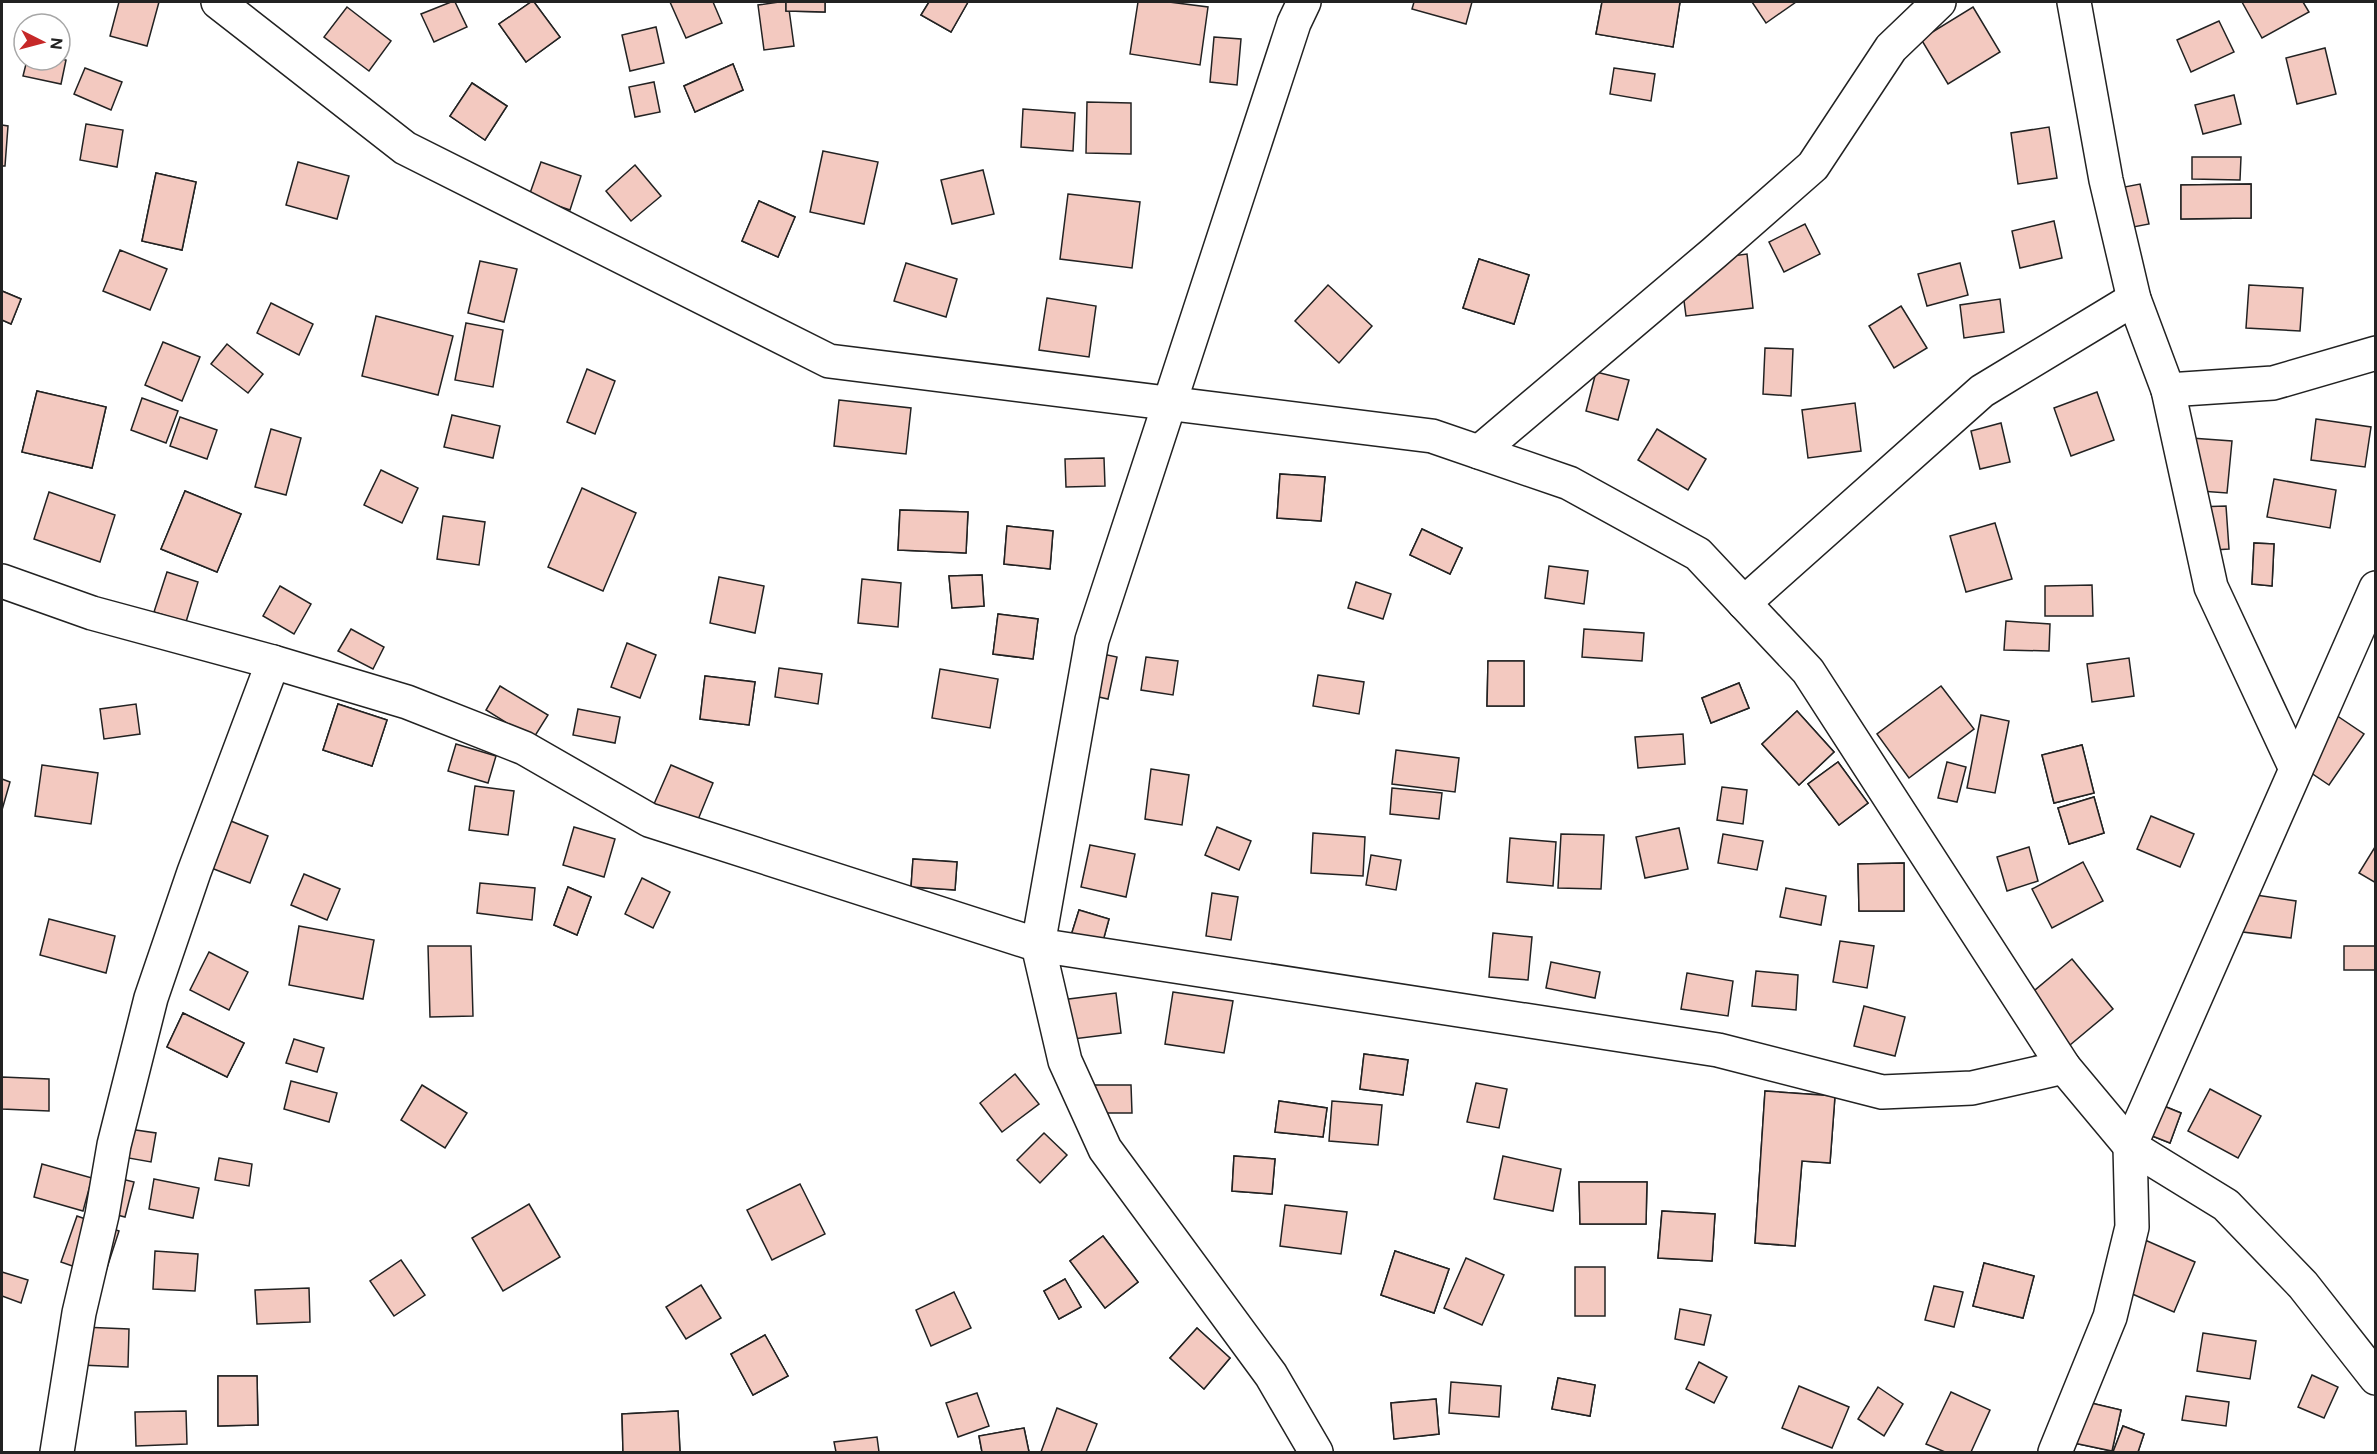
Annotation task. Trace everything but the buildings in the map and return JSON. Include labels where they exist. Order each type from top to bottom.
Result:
[{"type":"street","points":[[218,2],[405,148],[829,361],[1432,436],[1569,483],[1698,554],[1808,671],[2064,1067],[2130,1146],[2226,1205],[2303,1285],[2376,1378]]},
{"type":"street","points":[[1304,2],[1294,23],[1092,640],[1038,945],[1065,1061],[1105,1149],[1270,1375],[1316,1452]]},
{"type":"street","points":[[1479,452],[1813,166],[1891,48],[1939,2]]},
{"type":"street","points":[[2074,2],[2106,180],[2134,299],[2168,390],[2211,587],[2296,769]]},
{"type":"street","points":[[1743,603],[1982,391],[2134,299]]},
{"type":"street","points":[[2168,390],[2273,383],[2376,352]]},
{"type":"street","points":[[2,581],[92,613],[407,702],[524,748],[648,820],[1038,945],[1718,1050],[1882,1092],[1972,1088],[2064,1067]]},
{"type":"street","points":[[2055,1452],[2110,1317],[2116,1294],[2132,1227],[2130,1146],[2376,588]]},
{"type":"street","points":[[57,1452],[79,1313],[102,1215],[114,1145],[151,998],[194,872],[273,663]]}]
